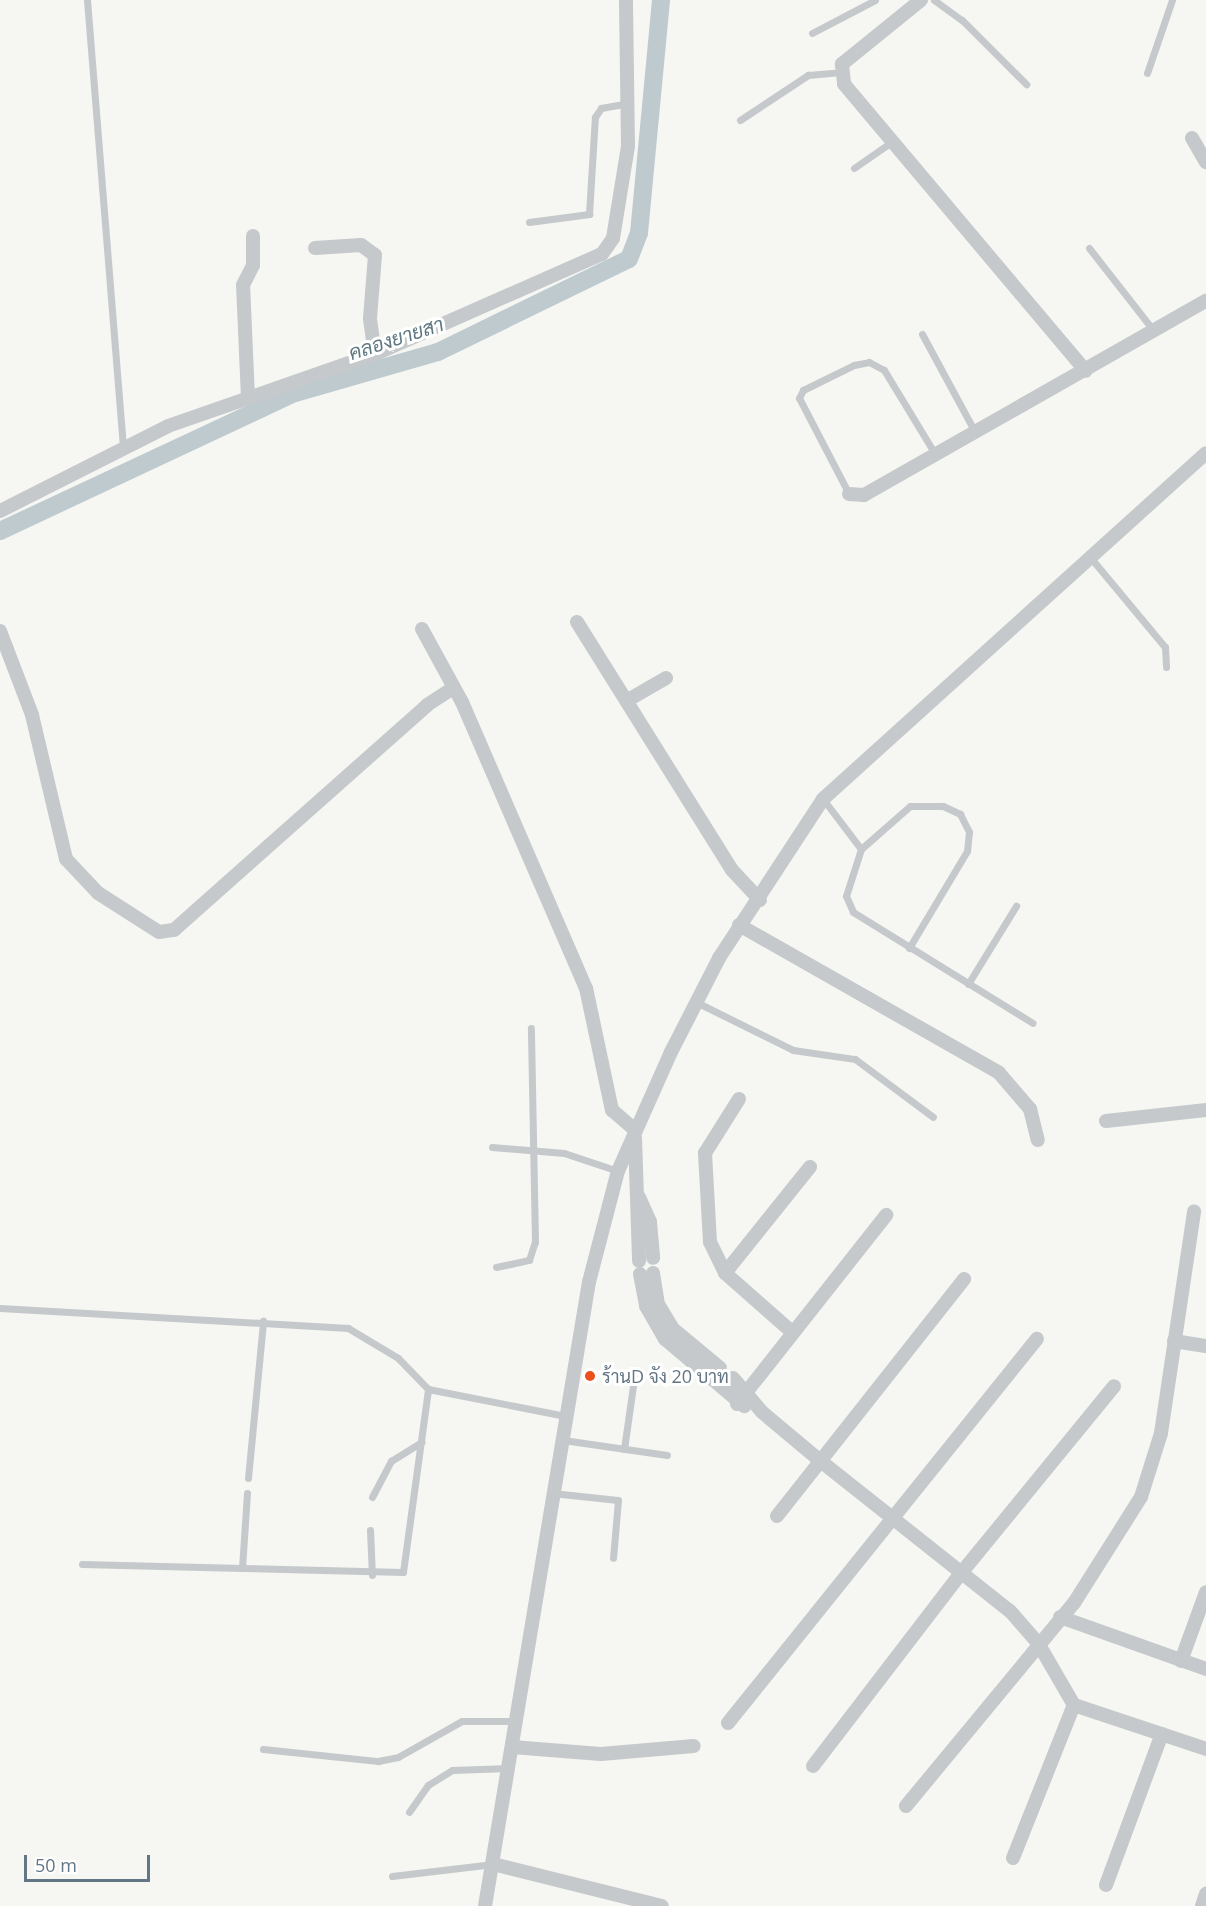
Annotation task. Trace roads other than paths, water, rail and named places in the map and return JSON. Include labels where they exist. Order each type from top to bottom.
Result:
[{"type":"street","points":[[0,511],[123,445],[375,354],[609,246],[628,147],[630,102],[626,0]]},
{"type":"street","points":[[921,0],[847,59],[841,72],[890,143],[1086,371]]},
{"type":"street","points":[[1192,138],[1206,162]]},
{"type":"street","points":[[248,398],[243,285],[253,266],[253,236]]},
{"type":"street","points":[[315,248],[361,245],[375,255],[370,319],[375,354]]},
{"type":"street","points":[[849,494],[864,495],[1206,301]]},
{"type":"street","points":[[485,1906],[494,1864],[564,1416],[589,1282],[618,1171],[696,1002],[739,925],[760,900],[796,835],[823,799],[1206,453]]},
{"type":"street","points":[[577,622],[628,700],[732,870],[760,900]]},
{"type":"street","points":[[422,629],[453,688],[586,988],[612,1110],[635,1132],[646,1267],[669,1334],[737,1404],[762,1412]]},
{"type":"street","points":[[0,632],[32,715],[66,860],[98,893],[159,932],[174,930],[426,705],[453,688]]},
{"type":"street","points":[[628,700],[666,678]]},
{"type":"street","points":[[739,925],[999,1073],[1030,1109],[1038,1140]]},
{"type":"street","points":[[739,1099],[712,1137],[704,1172],[710,1242],[725,1273],[792,1332]]},
{"type":"street","points":[[1106,1120],[1206,1110]]},
{"type":"street","points":[[725,1273],[810,1167]]},
{"type":"street","points":[[906,1806],[1103,1562],[1141,1497],[1161,1433],[1194,1211]]},
{"type":"street","points":[[737,1404],[886,1215]]},
{"type":"street","points":[[777,1516],[818,1459],[964,1280]]},
{"type":"street","points":[[669,1334],[720,1368]]},
{"type":"street","points":[[728,1723],[1037,1339]]},
{"type":"street","points":[[1174,1341],[1206,1346]]},
{"type":"street","points":[[733,1378],[747,1391],[762,1412],[962,1572],[1038,1642],[1074,1705],[1206,1749]]},
{"type":"street","points":[[813,1766],[962,1572],[1114,1386]]},
{"type":"street","points":[[1181,1660],[1206,1592]]},
{"type":"street","points":[[1060,1617],[1206,1669]]},
{"type":"street","points":[[1013,1858],[1074,1705]]},
{"type":"street","points":[[1106,1886],[1162,1734]]},
{"type":"street","points":[[512,1747],[601,1754],[694,1746]]},
{"type":"street","points":[[494,1864],[662,1906]]},
{"type":"street","points":[[1202,1906],[1206,1894]]},
{"type":"lane","points":[[87,0],[123,445]]},
{"type":"lane","points":[[812,33],[876,0]]},
{"type":"lane","points":[[933,0],[962,20],[1026,84]]},
{"type":"lane","points":[[1147,73],[1172,0]]},
{"type":"lane","points":[[740,120],[808,75],[841,72]]},
{"type":"lane","points":[[529,222],[589,214],[595,117],[601,108],[630,102]]},
{"type":"lane","points":[[854,168],[890,143]]},
{"type":"lane","points":[[1089,248],[1153,330]]},
{"type":"lane","points":[[922,334],[975,432]]},
{"type":"lane","points":[[849,494],[800,398],[802,390],[854,365],[869,362],[884,370],[935,454]]},
{"type":"lane","points":[[1090,557],[1165,646],[1166,667]]},
{"type":"lane","points":[[823,799],[861,849]]},
{"type":"lane","points":[[909,948],[967,851],[969,832],[960,814],[943,806],[910,806],[861,849],[847,903],[853,912],[909,948],[1033,1023]]},
{"type":"lane","points":[[968,984],[1016,906]]},
{"type":"lane","points":[[696,1002],[793,1050],[855,1059],[933,1117]]},
{"type":"lane","points":[[496,1267],[523,1263],[534,1254],[531,1028]]},
{"type":"lane","points":[[492,1147],[534,1149],[618,1171]]},
{"type":"lane","points":[[0,1308],[264,1321],[357,1331],[399,1359],[428,1389],[564,1416]]},
{"type":"lane","points":[[248,1478],[264,1321]]},
{"type":"lane","points":[[624,1449],[633,1386]]},
{"type":"lane","points":[[82,1563],[372,1575],[400,1574],[408,1566],[428,1389]]},
{"type":"lane","points":[[561,1440],[667,1455]]},
{"type":"lane","points":[[372,1497],[391,1461],[422,1442]]},
{"type":"lane","points":[[242,1568],[247,1493]]},
{"type":"lane","points":[[552,1493],[618,1500],[613,1558]]},
{"type":"lane","points":[[370,1530],[372,1575]]},
{"type":"lane","points":[[263,1749],[378,1761],[398,1757],[462,1721],[516,1721]]},
{"type":"lane","points":[[409,1812],[428,1785],[452,1770],[508,1768]]},
{"type":"lane","points":[[392,1876],[494,1864]]},
{"type":"waterway","name":"คลองยายสา","points":[[0,531],[295,393],[438,352],[629,259],[639,233],[661,0]]},
{"type":"place","name":"ร้านD จัง 20 บาท","points":[[590,1376]]}]
